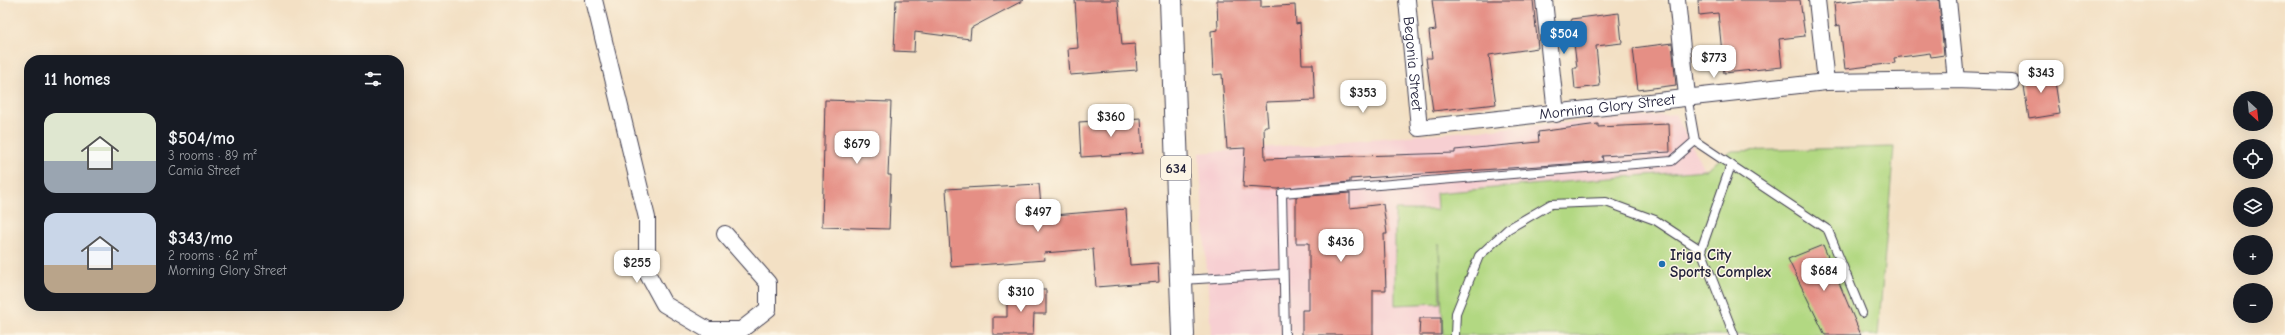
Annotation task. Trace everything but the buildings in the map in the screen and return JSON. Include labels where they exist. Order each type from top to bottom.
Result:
[{"type":"main road","name":"634","points":[[1171,0],[1183,335]]},
{"type":"street","points":[[594,0],[648,218],[647,273],[664,304],[708,330],[741,330],[768,310],[768,283],[725,234]]},
{"type":"street","name":"Begonia Street","points":[[1407,0],[1419,128]]},
{"type":"street","points":[[1544,0],[1556,114]]},
{"type":"street","points":[[1678,0],[1687,96]]},
{"type":"street","points":[[1817,0],[1826,82]]},
{"type":"street","points":[[1948,0],[1956,80]]},
{"type":"street","name":"Morning Glory Street","points":[[1419,128],[1556,114],[1687,96],[1826,82],[1956,80],[2011,82]]},
{"type":"lane","points":[[1687,96],[1695,141],[1828,230],[1862,313]]},
{"type":"lane","points":[[1285,335],[1282,193],[1672,161],[1695,141]]},
{"type":"lane","points":[[1701,250],[1731,165]]},
{"type":"lane","points":[[1455,335],[1456,313],[1479,256],[1508,229],[1551,204],[1606,202],[1655,220],[1701,250],[1734,335]]},
{"type":"lane","points":[[1180,280],[1284,274]]},
{"type":"shaded area","points":[[1675,114],[1705,170],[1437,193],[1443,335],[1211,335],[1199,153]]},
{"type":"green space","name":"Iriga City Sports Complex","points":[[1894,147],[1878,335],[1443,335],[1439,243],[1440,303],[1395,305],[1395,210],[1437,210],[1436,193],[1705,170],[1732,151]]},
{"type":"place","name":"Iriga City Sports Complex","points":[[1662,264]]}]
